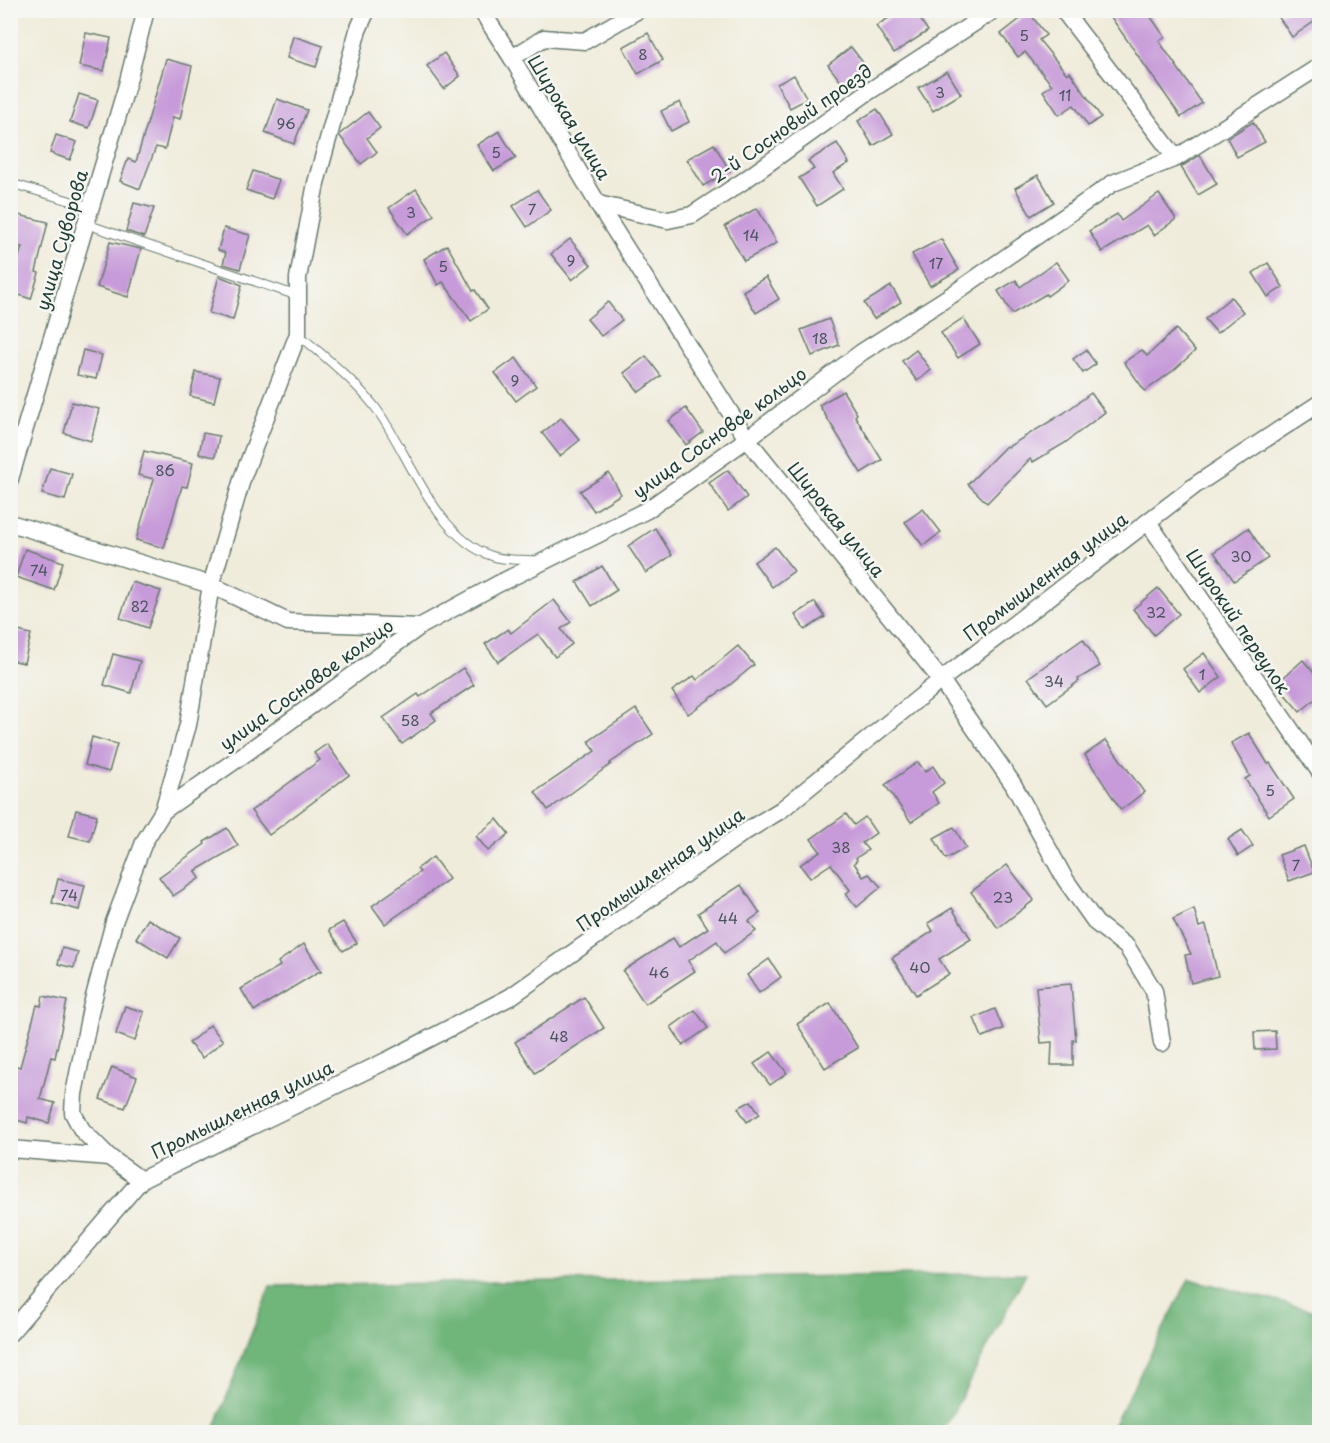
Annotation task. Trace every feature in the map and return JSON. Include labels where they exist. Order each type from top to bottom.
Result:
[{"type":"street","name":"улица Суворова","points":[[10,480],[127,85],[146,10]]},
{"type":"street","name":"улица Сосновое кольцо","points":[[141,1180],[109,1157],[82,1130],[73,1113],[74,1094],[91,1008],[114,922],[144,842],[162,812],[188,725],[211,585],[243,476],[298,334],[298,279],[316,183],[358,30],[367,10]]},
{"type":"street","name":"Широкая улица","points":[[481,10],[512,57],[598,204],[747,439],[941,680],[1012,784],[1065,879],[1096,923],[1127,947],[1154,991],[1162,1043]]},
{"type":"street","points":[[512,57],[544,39],[585,41],[638,10]]},
{"type":"street","name":"2-й Сосновый проезд","points":[[598,204],[668,220],[692,215],[742,182],[865,93],[994,10]]},
{"type":"street","points":[[1063,10],[1176,158]]},
{"type":"street","name":"улица Сосновое кольцо","points":[[162,812],[419,627],[647,510],[747,439],[862,352],[953,294],[1113,183],[1176,158],[1320,66]]},
{"type":"street","name":"Промышленная улица","points":[[10,1333],[141,1180],[390,1059],[510,997],[743,833],[781,810],[941,680],[1197,484],[1320,403]]},
{"type":"street","name":"Широкий переулок","points":[[1148,522],[1320,772]]},
{"type":"street","points":[[10,523],[211,585],[288,622],[419,627]]},
{"type":"street","points":[[10,1149],[109,1157]]},
{"type":"lane","points":[[10,183],[91,207]]},
{"type":"lane","points":[[86,224],[298,296]]},
{"type":"lane","points":[[298,334],[330,361],[374,406],[447,524],[470,545],[493,557],[544,561]]},
{"type":"green space","points":[[1026,1273],[943,1432],[213,1432],[270,1286]]},
{"type":"green space","points":[[1189,1279],[1319,1312],[1319,1432],[1110,1432]]},
{"type":"building","points":[[901,10],[914,10],[928,31],[894,53],[876,26]]},
{"type":"building","points":[[1106,10],[1146,10],[1165,37],[1159,41],[1202,103],[1181,117]]},
{"type":"building","points":[[1286,10],[1308,10],[1315,21],[1292,37],[1278,16]]},
{"type":"building","points":[[1029,12],[1046,35],[1039,40],[1067,74],[1070,72],[1101,117],[1088,126],[1074,105],[1059,115],[1043,91],[1052,85],[1025,52],[1018,57],[1001,34]]},
{"type":"building","points":[[86,33],[111,38],[104,71],[79,66]]},
{"type":"building","points":[[648,33],[663,60],[638,74],[623,47]]},
{"type":"building","points":[[293,36],[323,46],[316,67],[287,58]]},
{"type":"building","points":[[851,47],[868,69],[845,87],[828,65]]},
{"type":"building","points":[[444,53],[460,76],[444,89],[427,66]]},
{"type":"building","points":[[166,59],[192,66],[180,119],[173,117],[165,149],[156,147],[140,189],[120,181],[128,159],[136,162]]},
{"type":"building","points":[[947,71],[961,94],[933,111],[918,88]]},
{"type":"building","points":[[794,75],[807,99],[790,108],[777,84]]},
{"type":"building","points":[[79,94],[98,100],[89,128],[70,122]]},
{"type":"building","points":[[277,99],[307,110],[294,144],[265,133]]},
{"type":"building","points":[[680,102],[689,122],[671,131],[661,111]]},
{"type":"building","points":[[877,109],[893,134],[873,146],[858,121]]},
{"type":"building","points":[[368,112],[380,128],[367,138],[377,152],[361,164],[340,136]]},
{"type":"building","points":[[1253,122],[1265,142],[1237,157],[1227,138]]},
{"type":"building","points":[[499,131],[516,158],[494,171],[477,145]]},
{"type":"building","points":[[56,135],[77,142],[70,160],[50,153]]},
{"type":"building","points":[[837,143],[849,163],[833,173],[843,189],[817,206],[799,178],[814,169],[808,161]]},
{"type":"building","points":[[714,144],[730,171],[703,186],[687,159]]},
{"type":"building","points":[[1200,155],[1217,184],[1198,195],[1181,167]]},
{"type":"building","points":[[253,171],[279,180],[272,199],[246,190]]},
{"type":"building","points":[[1038,175],[1054,202],[1031,216],[1015,188]]},
{"type":"building","points":[[416,189],[434,215],[407,234],[389,208]]},
{"type":"building","points":[[537,190],[551,210],[527,227],[513,206]]},
{"type":"building","points":[[1159,194],[1176,219],[1154,235],[1147,225],[1102,252],[1089,231],[1117,214],[1121,221]]},
{"type":"building","points":[[134,203],[154,208],[144,237],[126,231]]},
{"type":"building","points":[[757,208],[777,243],[744,261],[725,226]]},
{"type":"building","points":[[10,213],[48,222],[36,272],[39,273],[31,299],[10,292],[10,284],[22,247],[10,244]]},
{"type":"building","points":[[224,228],[250,235],[240,269],[223,264],[226,253],[218,250]]},
{"type":"building","points":[[570,239],[591,265],[572,280],[551,254]]},
{"type":"building","points":[[941,239],[959,270],[930,286],[912,254]]},
{"type":"building","points":[[110,242],[141,249],[128,297],[97,287]]},
{"type":"building","points":[[447,245],[473,291],[475,290],[488,309],[471,321],[443,282],[438,285],[424,259]]},
{"type":"building","points":[[1056,262],[1069,280],[1047,296],[1046,294],[1012,314],[998,291],[1016,280],[1020,287]]},
{"type":"building","points":[[1268,263],[1283,287],[1268,297],[1253,273]]},
{"type":"building","points":[[219,276],[242,285],[233,320],[209,313]]},
{"type":"building","points":[[766,277],[779,299],[756,313],[743,291]]},
{"type":"building","points":[[891,286],[901,302],[874,319],[864,303]]},
{"type":"building","points":[[1231,297],[1243,312],[1217,333],[1205,319]]},
{"type":"building","points":[[608,302],[622,320],[601,336],[587,319]]},
{"type":"building","points":[[963,318],[980,344],[958,358],[941,333]]},
{"type":"building","points":[[829,319],[839,345],[812,356],[801,330]]},
{"type":"building","points":[[1176,329],[1195,351],[1145,391],[1124,362],[1142,350],[1147,356]]},
{"type":"building","points":[[83,350],[102,355],[96,379],[77,375]]},
{"type":"building","points":[[916,350],[931,370],[917,381],[902,361]]},
{"type":"building","points":[[1086,350],[1096,364],[1083,373],[1073,359]]},
{"type":"building","points":[[646,356],[661,376],[639,392],[624,373]]},
{"type":"building","points":[[516,358],[536,386],[516,401],[495,373]]},
{"type":"building","points":[[196,372],[220,377],[214,402],[190,396]]},
{"type":"building","points":[[843,391],[857,414],[855,416],[882,460],[861,473],[819,405]]},
{"type":"building","points":[[1091,393],[1105,412],[1065,443],[1033,462],[1030,459],[987,503],[968,484],[1006,446],[1008,447],[1064,413]]},
{"type":"building","points":[[72,402],[99,409],[91,441],[64,433]]},
{"type":"building","points":[[686,408],[703,432],[686,445],[669,421]]},
{"type":"building","points":[[561,418],[580,440],[560,456],[542,433]]},
{"type":"building","points":[[203,433],[219,436],[215,457],[199,454]]},
{"type":"building","points":[[144,451],[193,463],[187,487],[182,486],[164,548],[136,540],[154,479],[138,475]]},
{"type":"building","points":[[50,468],[72,474],[65,500],[42,494]]},
{"type":"building","points":[[728,470],[747,497],[728,511],[709,483]]},
{"type":"building","points":[[609,473],[621,494],[594,511],[580,491]]},
{"type":"building","points":[[923,509],[941,532],[923,546],[905,522]]},
{"type":"building","points":[[655,528],[672,555],[646,573],[628,546]]},
{"type":"building","points":[[1248,528],[1268,558],[1234,581],[1214,552]]},
{"type":"building","points":[[775,547],[794,571],[772,587],[754,562]]},
{"type":"building","points":[[25,549],[63,562],[54,590],[16,577]]},
{"type":"building","points":[[602,566],[617,590],[592,606],[577,582]]},
{"type":"building","points":[[132,582],[161,591],[148,628],[120,618]]},
{"type":"building","points":[[1158,588],[1179,614],[1154,635],[1133,609]]},
{"type":"building","points":[[554,600],[571,622],[561,629],[572,644],[555,657],[538,634],[498,662],[485,644],[508,629],[511,633]]},
{"type":"building","points":[[815,602],[825,617],[805,630],[795,615]]},
{"type":"building","points":[[10,629],[31,634],[24,663],[10,660]]},
{"type":"building","points":[[1083,639],[1100,666],[1078,679],[1079,681],[1047,704],[1028,678]]},
{"type":"building","points":[[738,646],[754,665],[688,714],[672,691],[694,676],[697,680]]},
{"type":"building","points":[[1204,653],[1221,677],[1200,693],[1183,669]]},
{"type":"building","points":[[113,654],[140,661],[131,693],[104,685]]},
{"type":"building","points":[[1303,660],[1320,680],[1320,695],[1300,712],[1276,684]]},
{"type":"building","points":[[463,668],[474,685],[431,713],[436,720],[402,744],[383,718],[418,694],[420,697]]},
{"type":"building","points":[[636,709],[653,734],[548,810],[535,792],[595,751],[589,741]]},
{"type":"building","points":[[1249,733],[1294,799],[1269,816],[1245,779],[1250,776],[1231,743]]},
{"type":"building","points":[[92,737],[117,744],[109,772],[85,765]]},
{"type":"building","points":[[1106,740],[1144,792],[1121,810],[1085,755]]},
{"type":"building","points":[[327,744],[349,775],[269,835],[251,811],[320,760],[314,753]]},
{"type":"building","points":[[918,762],[925,772],[933,766],[944,783],[932,792],[939,803],[911,822],[885,785]]},
{"type":"building","points":[[76,810],[97,815],[90,841],[69,836]]},
{"type":"building","points":[[846,814],[854,825],[865,817],[876,833],[862,843],[868,850],[856,858],[854,863],[863,877],[869,874],[881,887],[857,907],[846,894],[850,890],[831,864],[810,878],[800,865],[820,851],[811,839]]},
{"type":"building","points":[[497,819],[509,834],[488,851],[476,836]]},
{"type":"building","points":[[954,827],[966,848],[946,859],[934,838]]},
{"type":"building","points":[[227,828],[238,846],[195,871],[200,878],[173,896],[159,877],[205,844],[204,842]]},
{"type":"building","points":[[1242,830],[1253,846],[1238,856],[1228,839]]},
{"type":"building","points":[[1304,846],[1314,872],[1289,881],[1279,855]]},
{"type":"building","points":[[433,857],[449,879],[385,924],[372,906],[420,872],[417,869]]},
{"type":"building","points":[[1007,865],[1034,900],[998,928],[971,892]]},
{"type":"building","points":[[58,879],[85,885],[79,910],[52,903]]},
{"type":"building","points":[[741,885],[760,913],[749,921],[756,931],[724,953],[717,941],[688,961],[695,971],[645,1004],[623,971],[673,938],[679,947],[708,928],[698,913]]},
{"type":"building","points":[[952,908],[971,939],[939,959],[949,974],[916,995],[892,958],[933,931],[928,923]]},
{"type":"building","points":[[1194,909],[1199,927],[1206,925],[1218,976],[1191,983],[1185,955],[1191,954],[1173,919]]},
{"type":"building","points":[[148,919],[180,938],[168,958],[136,938]]},
{"type":"building","points":[[343,922],[357,943],[343,951],[329,930]]},
{"type":"building","points":[[304,944],[322,972],[318,972],[254,1011],[241,989],[280,966],[278,962]]},
{"type":"building","points":[[62,948],[78,952],[74,968],[58,964]]},
{"type":"building","points":[[769,959],[781,977],[759,993],[747,975]]},
{"type":"building","points":[[1071,984],[1076,1040],[1073,1040],[1073,1065],[1051,1065],[1052,1042],[1041,1043],[1036,987]]},
{"type":"building","points":[[43,996],[67,1001],[55,1058],[51,1057],[40,1099],[55,1103],[49,1123],[28,1117],[27,1123],[10,1118],[10,1064],[20,1067],[37,1005],[41,1006]]},
{"type":"building","points":[[584,997],[604,1028],[535,1073],[515,1042]]},
{"type":"building","points":[[830,1003],[858,1048],[825,1068],[797,1024]]},
{"type":"building","points":[[125,1006],[144,1012],[135,1041],[116,1034]]},
{"type":"building","points":[[995,1009],[1003,1029],[982,1037],[974,1018]]},
{"type":"building","points":[[695,1010],[708,1028],[683,1045],[671,1027]]},
{"type":"building","points":[[210,1025],[223,1041],[202,1058],[189,1043]]},
{"type":"building","points":[[1275,1031],[1276,1049],[1255,1050],[1254,1032]]},
{"type":"building","points":[[771,1052],[787,1073],[770,1085],[754,1064]]},
{"type":"building","points":[[112,1067],[137,1077],[125,1108],[100,1099]]},
{"type":"building","points":[[751,1101],[760,1114],[747,1122],[738,1108]]}]
